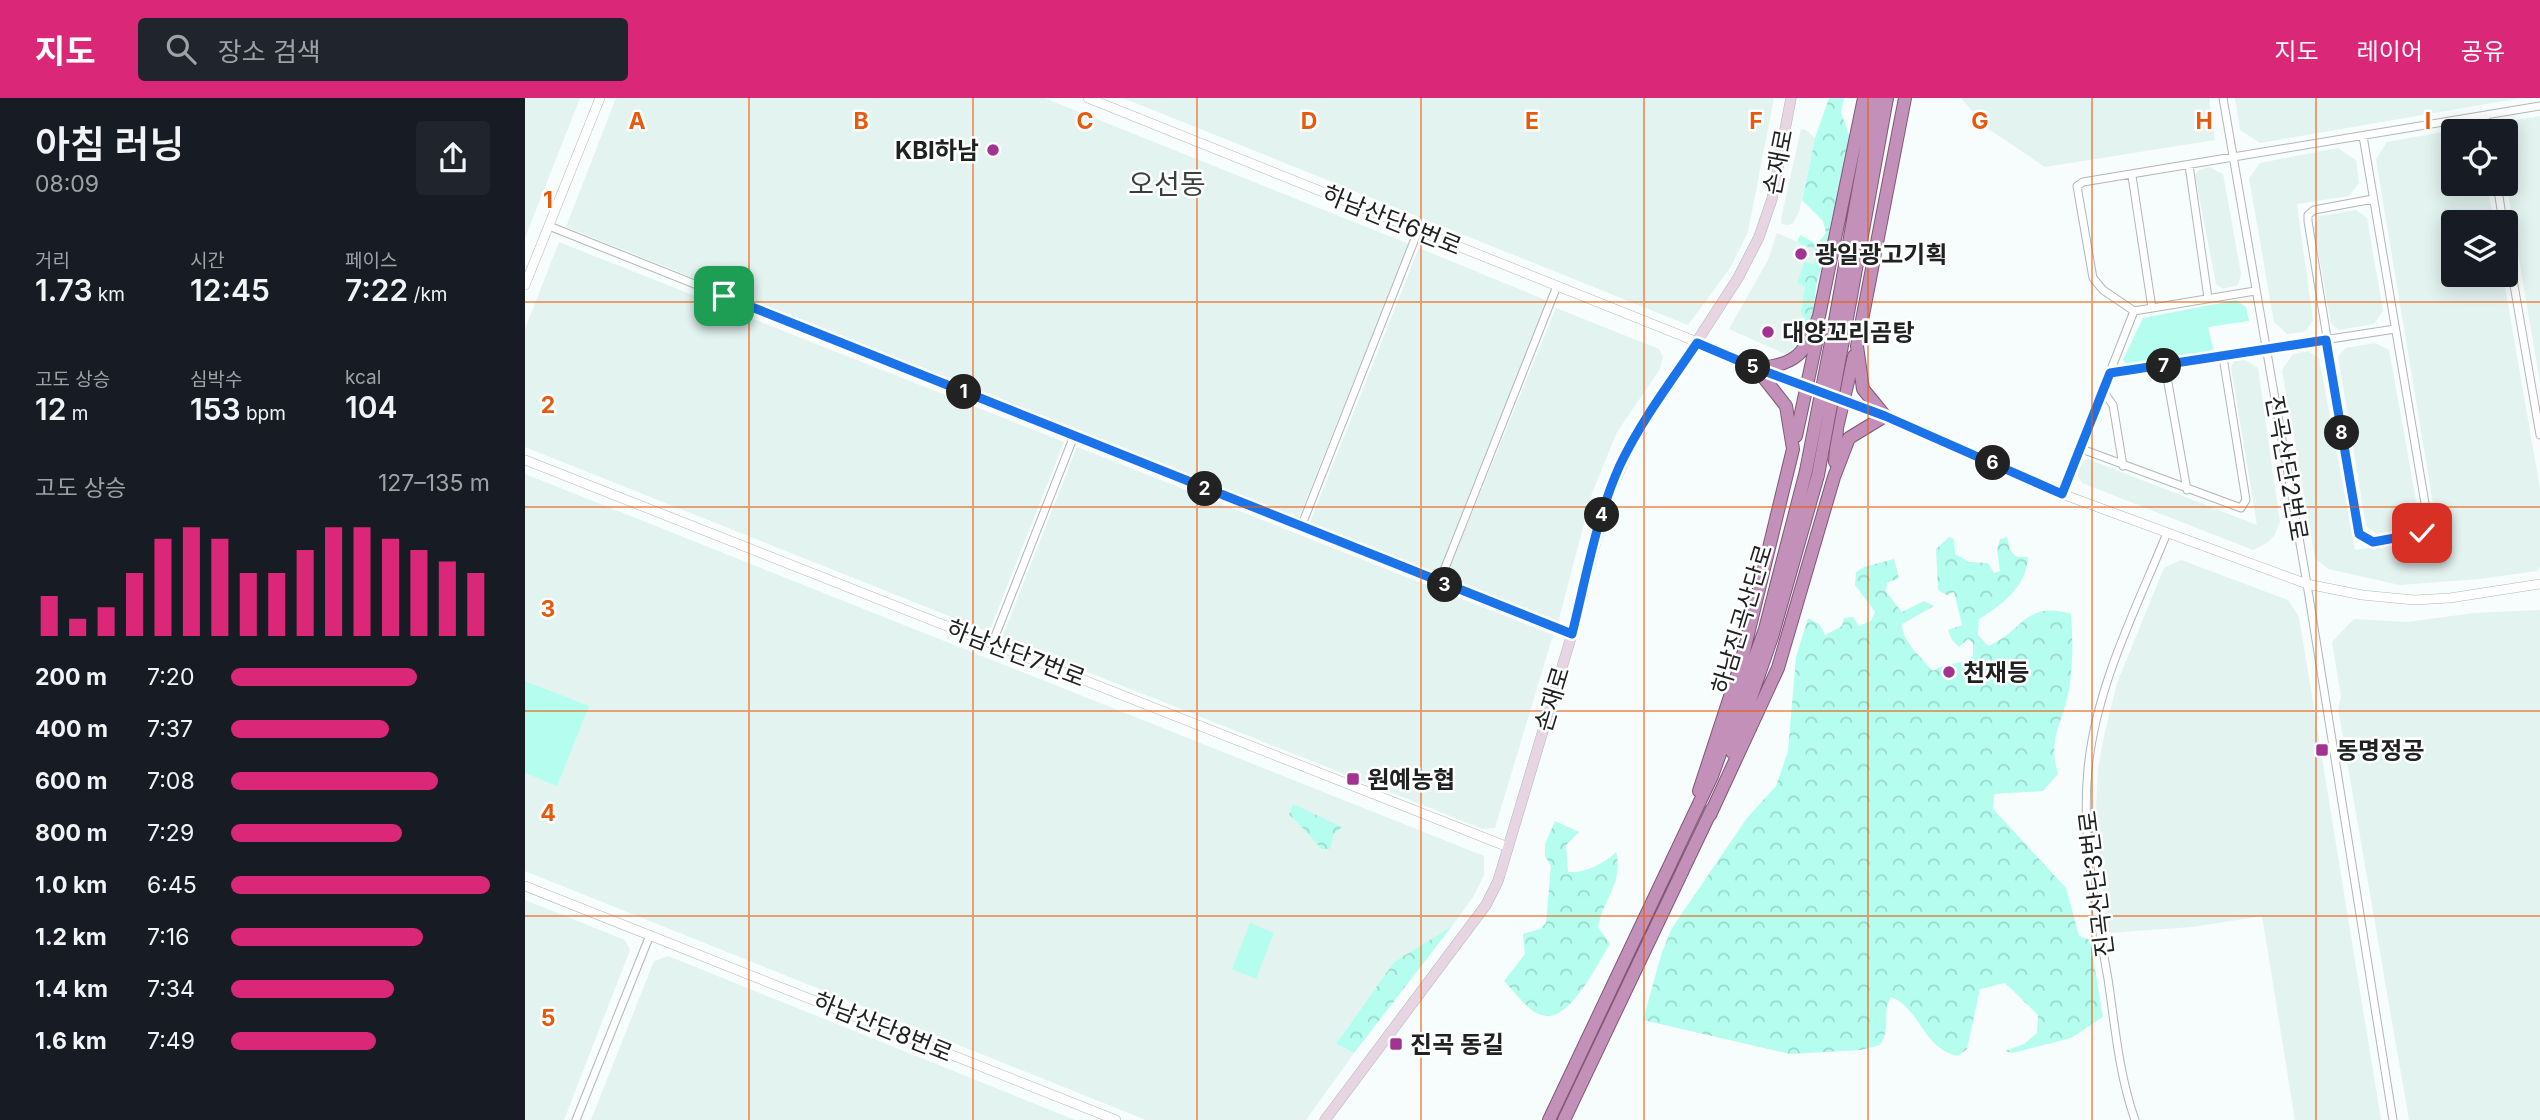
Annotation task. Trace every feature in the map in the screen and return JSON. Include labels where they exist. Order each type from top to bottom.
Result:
[{"type":"highway","points":[[1756,368],[1779,367],[1793,359],[1809,343],[1819,316],[1864,98]]},
{"type":"highway","name":"하남진곡산단로","points":[[1838,333],[1875,98]]},
{"type":"highway","name":"하남진곡산단로","points":[[1564,1120],[1710,815],[1772,636],[1812,473],[1887,98]]},
{"type":"highway","points":[[1834,477],[1837,428],[1857,346],[1905,98]]},
{"type":"highway","points":[[1695,812],[1703,774],[1728,706],[1751,625],[1818,338],[1819,316]]},
{"type":"highway","points":[[1710,815],[1778,668],[1834,477],[1849,438],[1885,416],[1863,388],[1857,346]]},
{"type":"highway","points":[[1756,368],[1786,406],[1792,425],[1793,449]]},
{"type":"highway","name":"하남진곡산단로","points":[[1549,1120],[1712,776],[1765,629],[1812,473]]},
{"type":"main road","name":"손재로","points":[[1325,1120],[1486,905],[1498,881],[1572,634],[1606,501],[1633,439],[1738,278],[1759,237],[1772,199],[1791,98]]},
{"type":"street","points":[[525,285],[600,98]]},
{"type":"street","name":"하남산단6번로","points":[[1088,98],[1756,368],[1844,401]]},
{"type":"street","name":"진곡산단2번로","points":[[2223,98],[2307,584]]},
{"type":"street","points":[[2255,290],[2134,311],[2103,290],[2093,278],[2077,186],[2083,182],[2132,176],[2234,156],[2540,106]]},
{"type":"street","points":[[2363,136],[2428,521],[2422,533],[2373,542],[2359,534],[2308,215],[2314,210],[2373,199]]},
{"type":"street","points":[[2189,165],[2208,298]]},
{"type":"street","points":[[2132,176],[2152,308]]},
{"type":"street","points":[[549,226],[1572,634]]},
{"type":"street","points":[[1301,527],[1418,230]]},
{"type":"street","points":[[1439,583],[1557,286]]},
{"type":"street","points":[[2514,287],[2540,435]]},
{"type":"street","points":[[2062,494],[2134,311]]},
{"type":"street","points":[[2110,373],[2395,329]]},
{"type":"street","name":"진곡산단2번로","points":[[2079,448],[2236,508],[2244,505],[2246,500],[2223,357]]},
{"type":"street","points":[[2165,366],[2187,490]]},
{"type":"street","points":[[2103,391],[2113,405],[2123,466]]},
{"type":"street","points":[[1844,401],[1885,416],[2062,494],[2307,584],[2387,599],[2414,600],[2540,584]]},
{"type":"street","points":[[992,644],[1074,436]]},
{"type":"street","name":"하남산단7번로","points":[[525,460],[1508,847]]},
{"type":"street","name":"진곡산단3번로","points":[[2135,1120],[2124,1077],[2087,843],[2088,768],[2109,675],[2167,533]]},
{"type":"street","points":[[2307,584],[2393,1120]]},
{"type":"street","name":"하남산단8번로","points":[[525,886],[1116,1120]]},
{"type":"street","points":[[576,1120],[650,935]]},
{"type":"shaded area","points":[[525,98],[580,98],[525,238]]},
{"type":"shaded area","points":[[616,98],[1044,98],[1409,244],[1298,520],[566,227]]},
{"type":"shaded area","points":[[1123,98],[1774,98],[1748,232],[1730,268],[1688,325]]},
{"type":"shaded area","points":[[1961,98],[2209,98],[2215,140],[2045,167],[1987,128]]},
{"type":"shaded area","points":[[2235,98],[2521,98],[2260,143],[2240,130]]},
{"type":"shaded area","points":[[2540,116],[2540,382],[2518,253],[2518,210],[2511,210],[2508,196],[2518,196],[2518,120]]},
{"type":"shaded area","points":[[1801,129],[1815,138],[1799,212],[1793,223],[1782,224],[1781,219]]},
{"type":"shaded area","points":[[2441,132],[2441,196],[2489,196],[2492,210],[2441,210],[2441,287],[2505,287],[2540,489],[2540,567],[2537,571],[2400,585],[2328,569],[2315,558],[2282,370],[2293,354],[2308,351],[2319,358],[2355,550],[2442,537],[2439,516],[2435,516],[2376,159],[2387,142]]},
{"type":"shaded area","points":[[2338,148],[2356,160],[2359,183],[2349,196],[2297,204],[2313,321],[2304,332],[2287,334],[2274,322],[2249,178],[2260,163]]},
{"type":"shaded area","points":[[2209,167],[2223,174],[2241,274],[2238,285],[2223,289],[2216,284],[2195,175],[2199,170]]},
{"type":"shaded area","points":[[2356,210],[2367,218],[2383,311],[2374,324],[2339,330],[2331,323],[2314,228],[2319,216]]},
{"type":"shaded area","points":[[1777,233],[1819,251],[1813,264],[1806,261],[1797,283],[1806,287],[1803,317],[1807,323],[1800,342],[1787,355],[1729,329],[1768,260]]},
{"type":"shaded area","points":[[559,242],[1064,442],[989,632],[525,447],[525,329]]},
{"type":"shaded area","points":[[1419,248],[1548,301],[1437,577],[1309,525]]},
{"type":"shaded area","points":[[1556,308],[1659,349],[1663,357],[1660,369],[1617,432],[1592,493],[1558,623],[1448,580],[1447,574]]},
{"type":"shaded area","points":[[2375,343],[2389,350],[2419,517],[2412,528],[2377,534],[2366,526],[2338,356],[2346,348]]},
{"type":"shaded area","points":[[2245,360],[2258,368],[2280,522],[2274,536],[2267,543],[2253,550],[2082,483],[2077,474],[2083,461],[2088,459],[2257,525],[2231,367],[2234,361]]},
{"type":"shaded area","points":[[1077,447],[1553,635],[1495,828],[1483,829],[1002,638]]},
{"type":"shaded area","points":[[525,474],[1484,856],[1484,875],[1473,897],[1452,926],[1394,962],[1336,1044],[1354,1053],[1306,1120],[1146,1120],[525,871]]},
{"type":"shaded area","points":[[2181,560],[2288,600],[2299,617],[2381,1120],[2295,1120],[2262,916],[2192,927],[2108,933],[2095,830],[2098,769],[2103,740],[2117,683],[2164,568]]},
{"type":"shaded area","points":[[2540,610],[2540,1120],[2409,1120],[2338,709],[2341,697],[2332,642],[2354,619],[2407,622],[2474,613]]},
{"type":"shaded area","points":[[525,900],[625,940],[630,950],[564,1120],[525,1120]]},
{"type":"shaded area","points":[[668,956],[1075,1120],[591,1120],[654,961]]},
{"type":"green space","points":[[1829,98],[1844,98],[1841,112],[1850,138],[1832,234],[1817,282],[1812,317],[1807,323],[1801,312],[1805,287],[1797,283],[1805,261],[1813,264],[1818,251],[1797,242],[1800,235],[1817,244],[1826,233],[1823,221],[1802,200],[1815,138]]},
{"type":"green space","points":[[2236,300],[2246,307],[2249,321],[2208,327],[2214,351],[2129,367],[2123,360],[2143,318]]},
{"type":"green space","points":[[1949,537],[1954,539],[1955,554],[1969,562],[1988,563],[1994,573],[2000,571],[1997,550],[2000,539],[2007,537],[2010,550],[2017,557],[2028,557],[2023,577],[2012,594],[1979,619],[1978,635],[1988,646],[2034,614],[2056,611],[2071,614],[2070,680],[2054,751],[2058,774],[2043,791],[1994,794],[1993,809],[2066,888],[2079,936],[2090,940],[2103,1017],[2071,1038],[2012,1053],[2005,1051],[2024,1044],[2037,1033],[2038,1015],[2005,983],[1980,989],[1967,1049],[1958,1056],[1937,1046],[1909,1010],[1891,997],[1884,1038],[1880,1045],[1861,1050],[1790,1054],[1643,1020],[1662,952],[1672,928],[1747,818],[1776,786],[1788,751],[1796,657],[1808,618],[1820,625],[1825,635],[1842,626],[1844,618],[1853,617],[1859,626],[1871,621],[1875,612],[1855,585],[1856,572],[1864,567],[1894,559],[1899,578],[1887,583],[1886,592],[1902,612],[1924,601],[1934,606],[1902,624],[1913,649],[1933,671],[1973,656],[1973,643],[1968,639],[1959,647],[1948,630],[1962,625],[1954,592],[1947,595],[1938,590],[1936,549]]},
{"type":"green space","points":[[525,681],[589,706],[557,786],[525,773]]},
{"type":"green space","points":[[1293,804],[1342,827],[1333,835],[1330,849],[1321,849],[1289,815]]},
{"type":"green space","points":[[1555,821],[1579,832],[1566,845],[1568,872],[1594,867],[1616,852],[1618,863],[1615,882],[1598,927],[1610,944],[1572,1002],[1551,1016],[1541,1015],[1531,1009],[1504,981],[1525,954],[1523,934],[1540,929],[1546,923],[1551,866],[1545,856],[1545,844]]},
{"type":"green space","points":[[1250,923],[1274,933],[1256,979],[1232,969]]},
{"type":"green space","points":[[1452,926],[1354,1053],[1336,1044],[1394,962]]},
{"type":"place","name":"KBI하남","points":[[993,150]]},
{"type":"place","name":"광일광고기획","points":[[1801,254]]},
{"type":"place","name":"대양꼬리곰탕","points":[[1768,332]]},
{"type":"place","name":"천재등","points":[[1949,672]]},
{"type":"place","name":"동명정공","points":[[2322,750]]},
{"type":"place","name":"원예농협","points":[[1353,779]]},
{"type":"place","name":"진곡 동길","points":[[1396,1044]]},
{"type":"district","name":"오선동","points":[[1167,184]]},
{"type":"route","points":[[724,296],[1572,634],[1606,501],[1619,468],[1633,439],[1697,343],[1885,416],[2062,494],[2110,373],[2326,340],[2359,534],[2373,542],[2422,533]]}]
